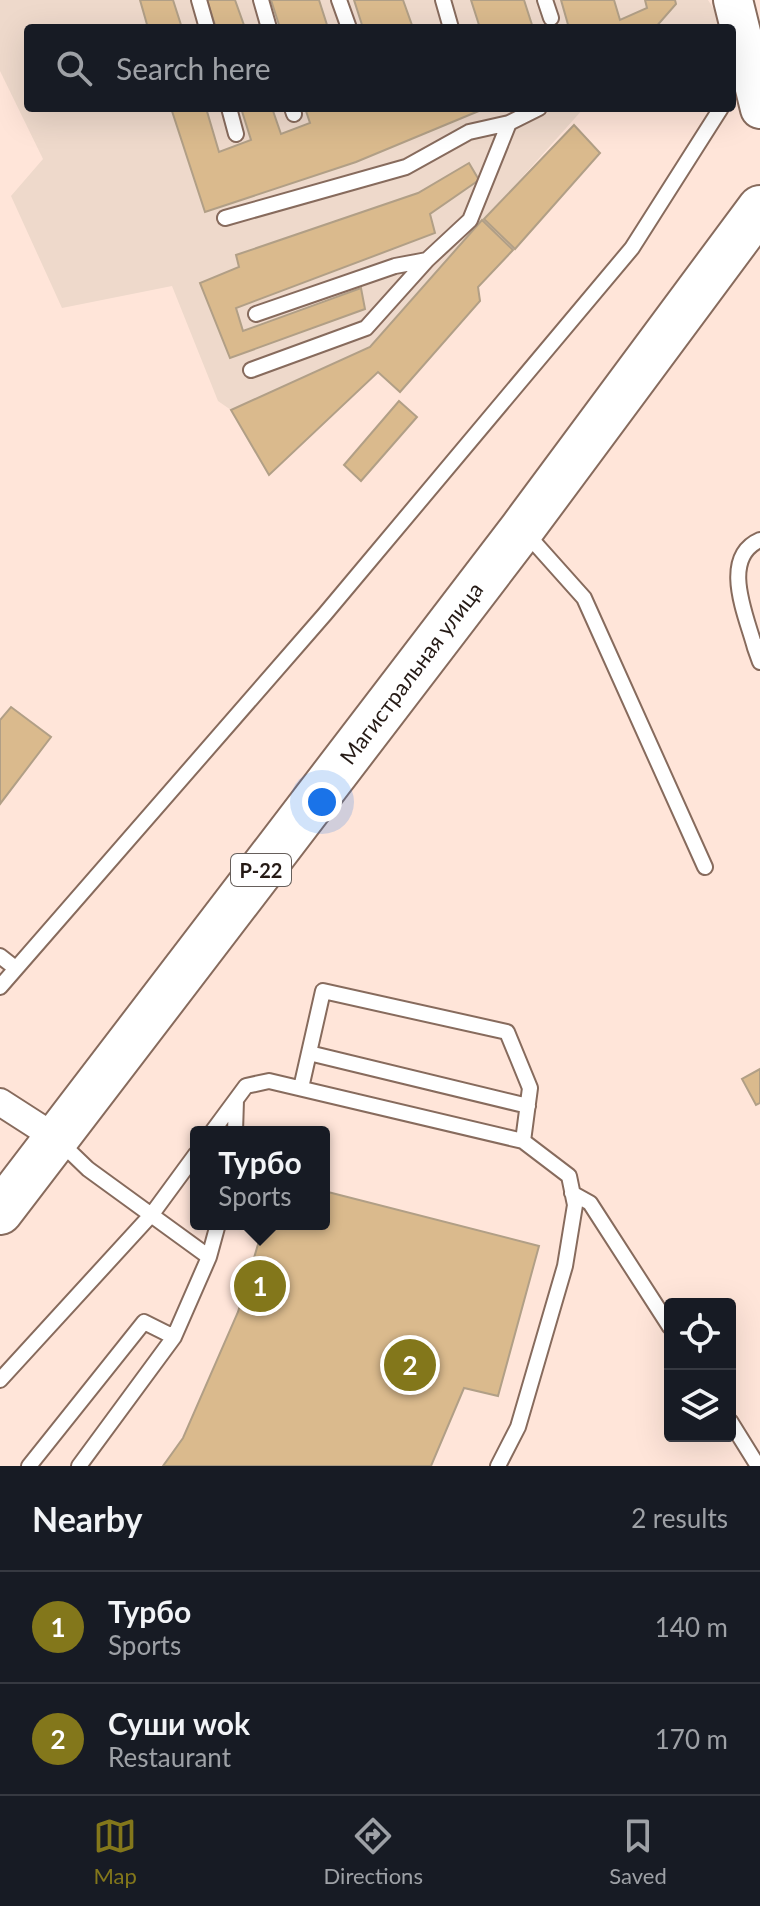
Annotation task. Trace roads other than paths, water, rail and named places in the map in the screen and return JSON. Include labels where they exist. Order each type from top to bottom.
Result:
[{"type":"highway","name":"Магистральная улица","points":[[0,1212],[522,529],[760,208]]},
{"type":"main road","points":[[733,0],[748,86]]},
{"type":"street","points":[[0,1102],[56,1138]]},
{"type":"lane","points":[[199,0],[206,24]]},
{"type":"lane","points":[[261,0],[268,24]]},
{"type":"lane","points":[[339,0],[348,24]]},
{"type":"lane","points":[[443,0],[450,24]]},
{"type":"lane","points":[[545,0],[551,18]]},
{"type":"lane","points":[[230,112],[236,134]]},
{"type":"lane","points":[[225,218],[406,167],[469,132],[509,123],[531,112]]},
{"type":"lane","points":[[0,987],[14,967],[325,614],[632,248],[718,112]]},
{"type":"lane","points":[[251,370],[366,328],[427,260],[470,220],[509,123]]},
{"type":"lane","points":[[256,314],[395,266],[427,260]]},
{"type":"lane","points":[[522,529],[584,598],[705,867]]},
{"type":"lane","points":[[758,652],[737,582],[740,562],[760,540]]},
{"type":"lane","points":[[0,956],[14,967]]},
{"type":"lane","points":[[301,1088],[323,991],[507,1032],[530,1088],[523,1141]]},
{"type":"lane","points":[[309,1053],[528,1106]]},
{"type":"lane","points":[[216,1126],[246,1086],[269,1081],[523,1141],[569,1176],[575,1205],[565,1266],[518,1427],[498,1466]]},
{"type":"lane","points":[[235,1126],[236,1099]]},
{"type":"lane","points":[[56,1138],[88,1169],[209,1257]]},
{"type":"lane","points":[[0,1380],[152,1214],[190,1162]]},
{"type":"lane","points":[[572,1193],[590,1203],[664,1318]]},
{"type":"lane","points":[[79,1466],[174,1337],[209,1257],[216,1230]]},
{"type":"lane","points":[[29,1466],[144,1322],[174,1337]]},
{"type":"lane","points":[[736,1431],[758,1466]]},
{"type":"place","name":"Турбо","points":[[260,1286]]},
{"type":"place","name":"Суши wok","points":[[410,1365]]}]
